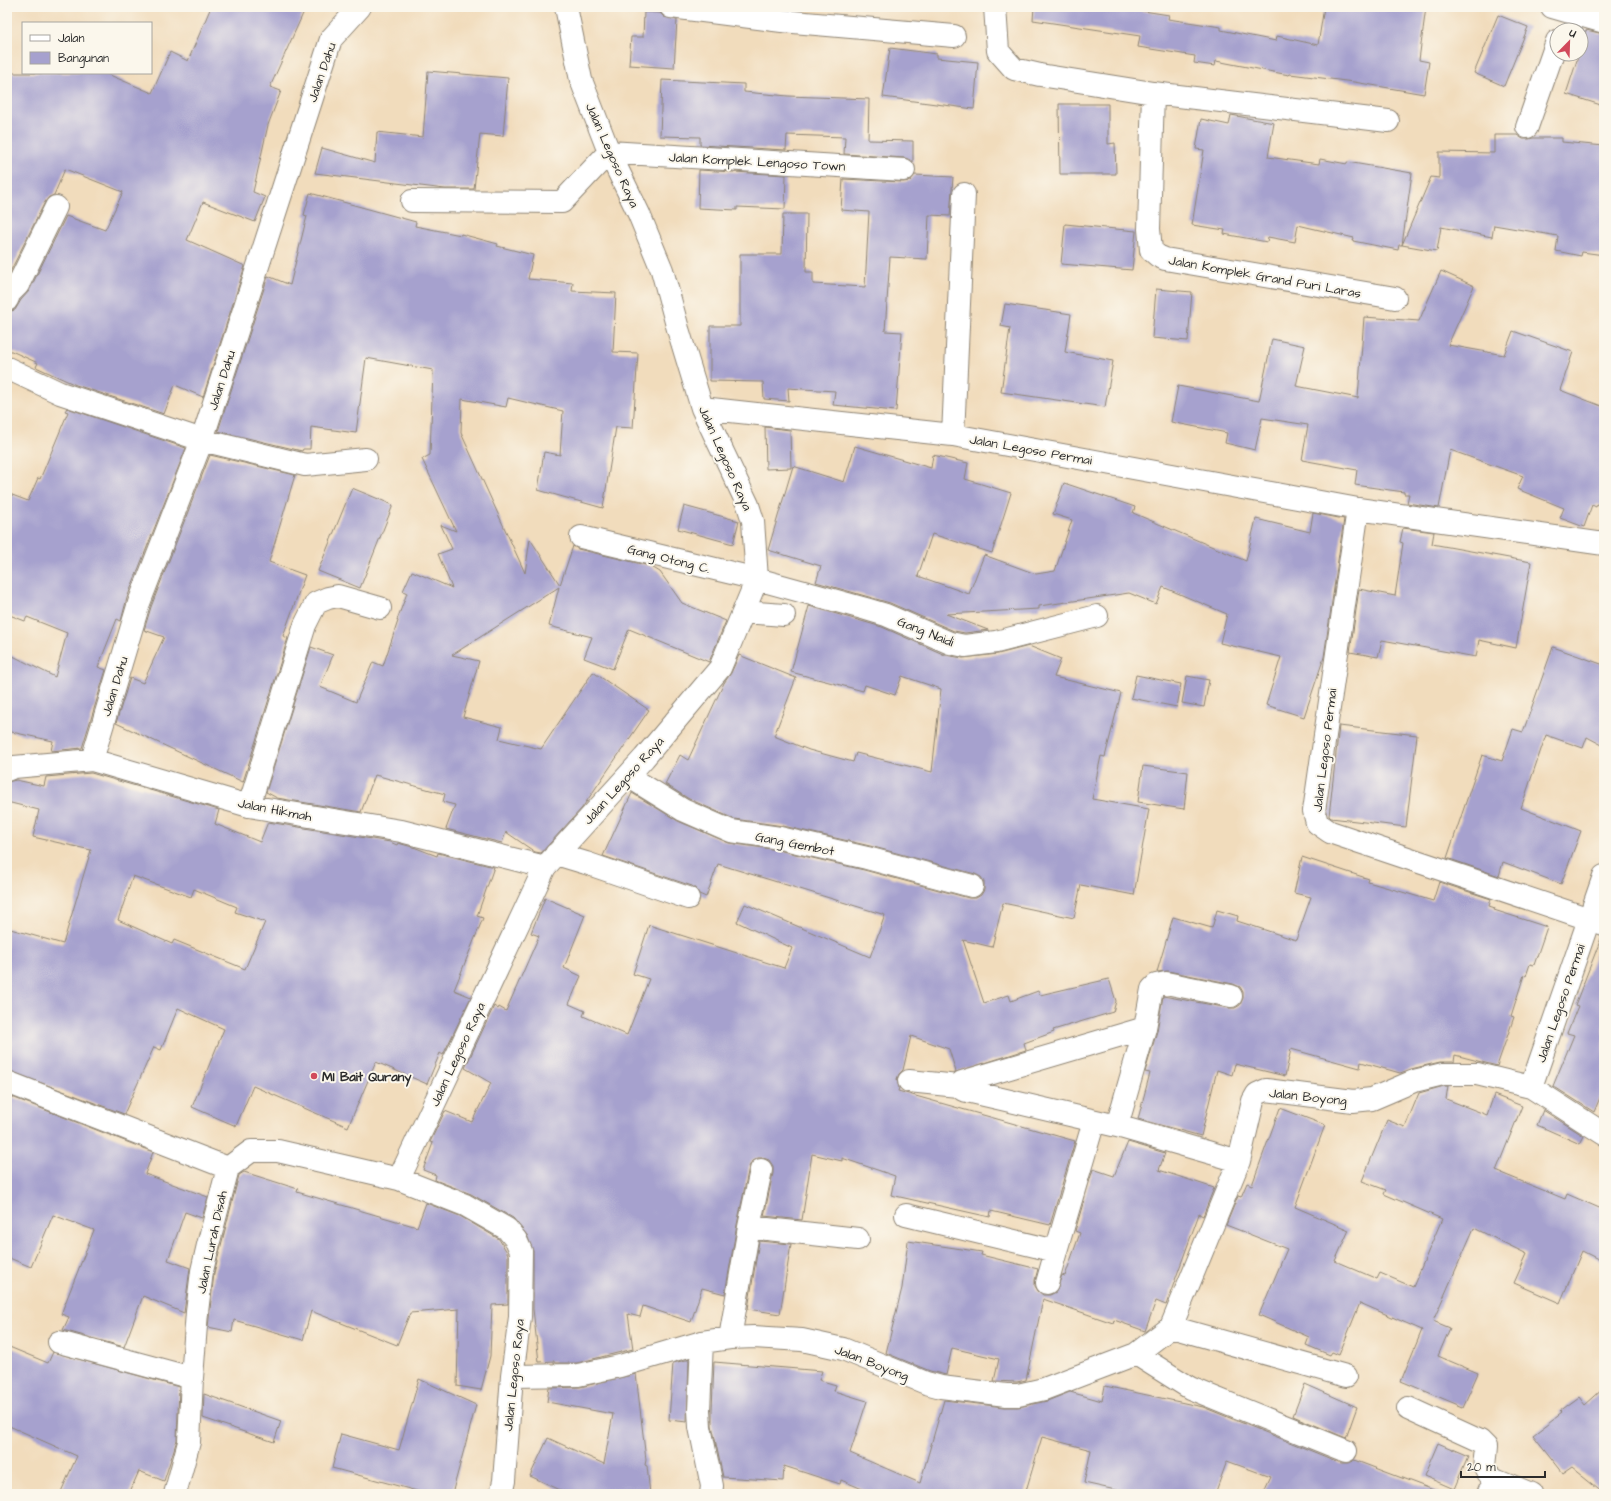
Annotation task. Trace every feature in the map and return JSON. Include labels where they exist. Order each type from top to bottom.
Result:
[{"type":"street","name":"Jalan Dahu","points":[[92,760],[139,604],[202,440],[331,39],[360,7]]},
{"type":"street","name":"Jalan Legoso Raya","points":[[501,1494],[504,1481],[512,1376],[520,1317],[521,1251],[516,1240],[507,1229],[465,1205],[398,1179],[550,861],[628,776],[720,668],[745,612],[757,579],[753,521],[748,505],[702,408],[662,270],[639,214],[610,152],[581,80],[566,7]]},
{"type":"street","points":[[671,7],[782,21],[954,36]]},
{"type":"street","points":[[995,7],[998,51],[1014,69],[1040,75],[1153,93],[1388,121]]},
{"type":"street","points":[[1560,16],[1604,22]]},
{"type":"street","points":[[1528,127],[1550,62]]},
{"type":"street","name":"Jalan Komplek Grand Puri Laras","points":[[1153,93],[1149,229],[1151,250],[1158,256],[1165,259],[1395,298]]},
{"type":"street","points":[[412,201],[562,202],[610,152]]},
{"type":"street","name":"Jalan Komplek Lengoso Town","points":[[610,152],[904,170]]},
{"type":"street","points":[[953,435],[964,194]]},
{"type":"street","points":[[7,300],[10,293],[18,285],[56,207]]},
{"type":"street","points":[[7,368],[60,393],[202,440],[305,465],[366,459]]},
{"type":"street","name":"Jalan Legoso Permai","points":[[702,408],[953,435],[1358,509],[1604,544]]},
{"type":"street","name":"Jalan Legoso Permai","points":[[1358,509],[1314,811],[1317,823],[1330,832],[1597,921]]},
{"type":"street","name":"Gang Otong C.","points":[[581,536],[757,579]]},
{"type":"street","name":"Gang Naidi","points":[[757,579],[879,613],[950,643],[965,646],[996,642],[1097,616]]},
{"type":"street","points":[[249,806],[305,625],[316,603],[338,596],[380,608]]},
{"type":"street","points":[[745,612],[784,615]]},
{"type":"street","name":"Jalan Hikmah","points":[[7,770],[14,767],[92,760],[249,806],[401,831],[550,861],[688,898]]},
{"type":"street","name":"Gang Gembot","points":[[628,776],[683,810],[731,832],[780,838],[860,856],[972,886]]},
{"type":"street","name":"Jalan Legoso Permai","points":[[1531,1087],[1597,921],[1604,876]]},
{"type":"street","points":[[1117,1126],[1144,1028],[1152,988],[1161,983],[1231,996]]},
{"type":"street","points":[[958,1086],[962,1082],[1144,1028]]},
{"type":"street","name":"Jalan Boyong","points":[[512,1376],[578,1375],[620,1366],[702,1342],[730,1338],[754,1337],[802,1340],[844,1349],[926,1383],[953,1389],[1006,1395],[1024,1394],[1044,1389],[1136,1354],[1171,1327],[1239,1161],[1253,1101],[1257,1094],[1266,1090],[1353,1101],[1365,1100],[1372,1099],[1414,1081],[1443,1074],[1477,1074],[1531,1087],[1604,1134]]},
{"type":"street","points":[[909,1080],[958,1086],[963,1090],[1094,1120],[1239,1161]]},
{"type":"street","points":[[7,1082],[228,1168],[251,1151],[278,1150],[398,1179]]},
{"type":"street","points":[[1047,1283],[1094,1120]]},
{"type":"street","name":"Jalan Lurah Disah","points":[[175,1494],[189,1442],[197,1312],[202,1271],[228,1168]]},
{"type":"street","points":[[730,1338],[749,1227],[761,1170]]},
{"type":"street","points":[[906,1215],[1056,1251]]},
{"type":"street","points":[[749,1227],[858,1239]]},
{"type":"street","points":[[1171,1327],[1346,1376]]},
{"type":"street","points":[[59,1342],[192,1378]]},
{"type":"street","points":[[702,1342],[699,1410],[700,1427],[715,1493]]},
{"type":"street","points":[[1136,1354],[1190,1388],[1346,1451]]},
{"type":"street","points":[[1408,1408],[1480,1441],[1486,1447],[1484,1468],[1492,1486],[1531,1494]]},
{"type":"building","points":[[211,7],[306,7],[270,87],[281,91],[268,125],[253,192],[265,197],[255,222],[203,202],[187,240],[245,266],[203,397],[175,385],[164,414],[76,385],[36,367],[38,363],[7,349],[7,312],[15,310],[29,291],[66,216],[105,230],[123,192],[65,169],[54,195],[49,197],[45,202],[7,278],[7,73],[107,74],[152,93],[170,52],[188,61]]},
{"type":"building","points":[[1034,7],[1118,7],[1169,15],[1168,19],[1221,27],[1221,30],[1276,41],[1277,36],[1318,45],[1324,7],[1426,7],[1419,60],[1429,62],[1424,94],[1354,82],[1289,75],[1216,61],[1215,66],[1194,63],[1195,56],[1138,47],[1140,36],[1033,20]]},
{"type":"building","points":[[644,12],[660,13],[664,17],[677,20],[674,68],[629,65],[631,37],[643,37]]},
{"type":"building","points":[[1498,15],[1528,27],[1504,86],[1474,73]]},
{"type":"building","points":[[1589,31],[1604,34],[1604,106],[1566,94],[1576,62],[1589,62]]},
{"type":"building","points":[[890,48],[937,54],[937,58],[978,62],[974,109],[883,97]]},
{"type":"building","points":[[428,71],[508,78],[503,136],[480,134],[474,189],[445,189],[315,173],[322,148],[375,163],[377,132],[423,137]]},
{"type":"building","points":[[662,80],[744,84],[744,92],[788,96],[869,99],[868,140],[913,141],[913,162],[905,158],[844,154],[845,137],[787,135],[786,150],[700,145],[700,137],[660,136]]},
{"type":"building","points":[[1059,104],[1108,104],[1108,144],[1115,143],[1116,174],[1060,174]]},
{"type":"building","points":[[1231,115],[1274,123],[1268,157],[1319,164],[1320,159],[1347,164],[1347,162],[1412,173],[1402,245],[1399,245],[1398,250],[1353,241],[1354,238],[1298,225],[1295,242],[1268,237],[1267,242],[1224,234],[1225,230],[1192,225],[1204,150],[1196,149],[1201,119],[1229,125]]},
{"type":"building","points":[[1494,135],[1517,135],[1523,139],[1562,138],[1562,142],[1604,146],[1604,255],[1582,252],[1581,256],[1556,251],[1558,236],[1494,225],[1492,237],[1441,227],[1437,251],[1402,245],[1431,177],[1439,178],[1439,152],[1494,153]]},
{"type":"building","points":[[699,170],[786,175],[785,209],[737,207],[737,210],[698,208]]},
{"type":"building","points":[[915,175],[953,177],[950,216],[929,215],[927,259],[890,257],[885,331],[902,332],[896,411],[833,405],[835,391],[788,388],[789,401],[764,399],[763,382],[710,381],[710,326],[740,326],[740,254],[782,254],[783,214],[807,214],[806,272],[813,272],[813,284],[865,287],[869,212],[841,210],[843,179],[903,182],[910,181]]},
{"type":"building","points":[[310,193],[416,222],[415,226],[461,234],[498,244],[497,246],[533,255],[528,279],[573,283],[572,291],[616,293],[613,352],[638,353],[633,428],[616,427],[603,508],[538,490],[544,452],[560,455],[563,411],[508,398],[506,407],[462,399],[461,433],[525,573],[530,539],[560,585],[573,546],[578,549],[650,566],[660,572],[682,603],[726,621],[709,662],[629,629],[613,669],[584,658],[592,637],[549,626],[559,587],[452,655],[479,661],[463,717],[502,727],[499,739],[541,749],[593,672],[649,710],[582,808],[541,853],[535,852],[506,832],[502,843],[446,829],[455,805],[443,802],[445,794],[375,775],[361,812],[277,798],[266,792],[311,647],[333,655],[320,687],[356,702],[373,662],[383,666],[407,593],[403,591],[412,571],[452,588],[438,554],[452,549],[441,525],[456,531],[422,459],[430,455],[433,370],[366,358],[356,433],[311,427],[310,449],[303,449],[302,451],[218,431],[268,276],[290,285],[307,216],[304,215]]},
{"type":"building","points":[[1065,224],[1136,231],[1132,270],[1061,264]]},
{"type":"building","points":[[1441,271],[1474,286],[1448,345],[1504,355],[1513,331],[1573,352],[1560,390],[1604,407],[1604,507],[1597,504],[1596,507],[1592,505],[1584,527],[1560,518],[1564,508],[1517,489],[1523,476],[1450,450],[1439,508],[1407,503],[1409,494],[1404,494],[1404,492],[1355,485],[1357,470],[1302,460],[1308,425],[1262,418],[1255,450],[1225,443],[1227,433],[1171,422],[1178,386],[1259,401],[1272,339],[1305,346],[1296,386],[1358,398],[1364,317],[1419,321]]},
{"type":"building","points":[[1156,289],[1192,292],[1188,341],[1152,338]]},
{"type":"building","points":[[1005,304],[1071,314],[1065,352],[1113,361],[1105,407],[1001,392],[1010,328],[1001,326]]},
{"type":"building","points":[[67,408],[186,448],[127,598],[121,621],[117,619],[98,667],[106,670],[82,748],[51,751],[53,741],[7,731],[7,653],[55,677],[67,633],[27,617],[25,621],[7,614],[7,493],[28,501],[38,478],[40,479],[51,453],[68,412],[65,411]]},
{"type":"building","points":[[765,427],[790,430],[791,468],[766,469]]},
{"type":"building","points":[[855,446],[931,468],[933,455],[968,463],[965,479],[1011,493],[992,553],[932,534],[918,576],[969,594],[984,555],[1036,574],[1055,571],[1072,520],[1053,514],[1064,483],[1135,507],[1133,513],[1246,561],[1256,519],[1310,532],[1313,513],[1344,519],[1324,657],[1304,717],[1266,705],[1281,657],[1220,643],[1227,614],[1163,587],[1156,604],[1129,593],[1039,606],[1039,609],[946,614],[988,630],[965,633],[954,631],[890,603],[816,582],[821,566],[768,550],[793,466],[844,482]]},
{"type":"building","points":[[210,455],[295,475],[269,562],[305,575],[283,636],[288,638],[243,782],[116,723],[130,678],[143,683],[164,637],[144,630],[151,607]]},
{"type":"building","points":[[352,488],[393,505],[360,588],[318,571]]},
{"type":"building","points":[[684,506],[739,521],[733,544],[678,529]]},
{"type":"building","points":[[1403,528],[1434,532],[1432,544],[1531,562],[1516,648],[1479,640],[1476,657],[1382,640],[1378,657],[1350,652],[1359,589],[1395,596],[1403,543],[1400,542]]},
{"type":"building","points":[[809,606],[882,627],[945,655],[963,658],[998,654],[1029,646],[1061,659],[1054,677],[1121,693],[1105,757],[1101,756],[1092,799],[1149,809],[1134,895],[1081,885],[1074,918],[1003,903],[992,947],[963,940],[984,1003],[1009,995],[1011,1001],[1038,991],[1040,995],[1109,979],[1116,1001],[1113,1012],[1053,1030],[1054,1032],[1024,1043],[1026,1050],[956,1072],[949,1049],[911,1036],[903,1070],[897,1079],[899,1088],[898,1091],[1075,1141],[1050,1225],[991,1211],[990,1217],[891,1195],[895,1176],[842,1158],[842,1161],[812,1154],[802,1220],[764,1216],[773,1173],[773,1166],[769,1160],[758,1158],[752,1161],[749,1167],[725,1294],[702,1288],[691,1322],[643,1306],[640,1317],[628,1314],[633,1349],[577,1363],[554,1363],[554,1361],[539,1362],[533,1309],[533,1251],[527,1235],[513,1218],[471,1194],[435,1180],[436,1175],[423,1170],[433,1143],[430,1142],[445,1111],[472,1122],[491,1083],[465,1068],[494,1006],[498,1009],[499,1007],[506,1011],[539,936],[531,933],[545,898],[585,915],[564,968],[581,976],[569,1004],[585,1011],[583,1016],[627,1035],[649,979],[633,974],[649,925],[784,968],[792,948],[737,922],[745,904],[870,957],[885,915],[718,864],[706,897],[699,894],[692,886],[603,856],[632,793],[678,821],[729,843],[778,850],[864,870],[969,898],[976,898],[981,895],[984,890],[984,882],[981,877],[975,874],[870,846],[783,826],[734,819],[689,799],[665,784],[680,755],[688,760],[724,683],[731,673],[739,655],[796,678],[774,736],[809,750],[853,762],[856,753],[932,772],[941,689],[902,676],[895,695],[865,685],[863,691],[791,672]]},
{"type":"building","points":[[1553,647],[1604,665],[1604,746],[1587,737],[1583,748],[1546,735],[1521,808],[1581,831],[1561,884],[1503,862],[1499,876],[1447,858],[1482,755],[1502,761],[1513,729],[1523,732]]},
{"type":"building","points":[[1136,675],[1181,684],[1177,707],[1131,698]]},
{"type":"building","points":[[1187,676],[1209,680],[1204,707],[1182,703]]},
{"type":"building","points":[[1339,726],[1417,735],[1406,827],[1331,818],[1329,816]]},
{"type":"building","points":[[1143,766],[1188,772],[1184,809],[1138,802]]},
{"type":"building","points":[[91,773],[219,810],[215,824],[260,842],[268,822],[390,842],[397,845],[398,843],[437,856],[438,853],[494,867],[477,916],[483,918],[454,990],[471,997],[443,1055],[440,1053],[427,1084],[376,1062],[348,1127],[253,1086],[236,1126],[192,1107],[224,1029],[178,1008],[161,1050],[154,1047],[124,1114],[7,1070],[7,928],[63,944],[91,850],[33,837],[39,810],[7,802],[7,782],[16,780],[44,786],[46,777]],"holes":[[[133,876],[191,897],[194,889],[237,907],[235,912],[265,922],[245,969],[174,940],[172,944],[118,920]]]},
{"type":"building","points":[[1302,857],[1369,879],[1368,882],[1433,901],[1439,882],[1491,899],[1489,906],[1495,908],[1494,910],[1547,927],[1534,965],[1530,964],[1526,976],[1524,975],[1511,1016],[1514,1017],[1497,1066],[1455,1055],[1454,1062],[1440,1062],[1400,1073],[1361,1062],[1360,1068],[1291,1049],[1285,1076],[1235,1064],[1232,1075],[1217,1070],[1201,1136],[1138,1119],[1150,1073],[1145,1072],[1157,1031],[1163,996],[1229,1008],[1235,1008],[1240,1005],[1243,998],[1243,992],[1240,987],[1233,984],[1168,971],[1157,972],[1173,917],[1212,928],[1217,910],[1238,916],[1237,921],[1296,940],[1311,897],[1294,893]]},
{"type":"building","points":[[1602,936],[1604,936],[1604,1088],[1594,1112],[1553,1086],[1574,1035],[1567,1033],[1578,1006],[1575,1005]]},
{"type":"building","points":[[1448,1086],[1446,1099],[1487,1115],[1494,1095],[1522,1106],[1496,1171],[1565,1199],[1567,1194],[1604,1210],[1604,1262],[1582,1251],[1560,1303],[1514,1283],[1527,1254],[1474,1228],[1433,1321],[1450,1328],[1438,1356],[1478,1373],[1463,1407],[1401,1381],[1422,1330],[1360,1303],[1339,1355],[1332,1352],[1330,1355],[1306,1345],[1309,1337],[1259,1315],[1287,1249],[1226,1225],[1238,1196],[1241,1197],[1247,1183],[1252,1185],[1280,1108],[1325,1125],[1295,1207],[1349,1230],[1335,1261],[1377,1279],[1380,1273],[1413,1287],[1442,1219],[1384,1194],[1386,1190],[1362,1181],[1387,1120],[1405,1127],[1419,1093]]},
{"type":"building","points":[[7,1095],[153,1152],[145,1174],[208,1197],[202,1218],[185,1212],[168,1260],[190,1268],[184,1313],[143,1296],[124,1347],[63,1330],[69,1317],[61,1314],[94,1230],[53,1215],[31,1267],[7,1257]]},
{"type":"building","points":[[1543,1110],[1584,1136],[1580,1144],[1537,1125]]},
{"type":"building","points":[[1128,1142],[1165,1153],[1159,1170],[1214,1188],[1203,1216],[1199,1214],[1166,1305],[1156,1301],[1145,1331],[1114,1320],[1113,1323],[1043,1299],[1026,1380],[1017,1382],[994,1381],[999,1359],[952,1348],[946,1375],[930,1371],[886,1353],[902,1288],[908,1241],[982,1252],[981,1255],[1038,1269],[1035,1286],[1043,1295],[1050,1295],[1056,1292],[1062,1275],[1065,1276],[1080,1233],[1075,1231],[1093,1169],[1114,1176]]},
{"type":"building","points":[[244,1172],[298,1189],[297,1192],[417,1227],[426,1203],[460,1216],[499,1239],[508,1254],[508,1304],[492,1305],[490,1356],[481,1390],[457,1386],[459,1309],[410,1313],[397,1345],[311,1311],[303,1340],[234,1320],[232,1332],[208,1327],[214,1273],[239,1175]]},
{"type":"building","points":[[759,1241],[791,1244],[780,1314],[748,1309]]},
{"type":"building","points":[[7,1346],[48,1363],[53,1352],[179,1387],[177,1440],[164,1481],[139,1471],[129,1494],[60,1494],[77,1456],[7,1425]]},
{"type":"building","points":[[689,1360],[687,1422],[669,1420],[673,1363]]},
{"type":"building","points":[[714,1362],[822,1371],[819,1380],[836,1385],[834,1391],[867,1401],[850,1453],[920,1483],[944,1400],[1004,1407],[1018,1407],[1047,1401],[1070,1392],[1102,1401],[1105,1386],[1203,1407],[1341,1463],[1348,1463],[1354,1460],[1439,1492],[1439,1494],[1263,1494],[1271,1477],[1227,1461],[1215,1494],[1134,1494],[1084,1483],[1091,1450],[1042,1437],[1025,1494],[874,1494],[841,1480],[840,1484],[784,1466],[783,1481],[723,1477],[712,1425]]},
{"type":"building","points":[[636,1374],[646,1460],[645,1465],[647,1466],[650,1494],[569,1494],[530,1476],[548,1438],[604,1464],[613,1414],[547,1402],[549,1388],[580,1387]]},
{"type":"building","points":[[419,1379],[476,1405],[452,1494],[428,1494],[332,1468],[341,1434],[399,1450]]},
{"type":"building","points":[[1305,1384],[1357,1407],[1346,1438],[1293,1416]]},
{"type":"building","points":[[1604,1388],[1604,1491],[1573,1466],[1563,1473],[1533,1435],[1562,1413],[1560,1411],[1579,1397],[1585,1405]]},
{"type":"building","points":[[204,1394],[281,1421],[274,1442],[203,1418]]},
{"type":"building","points":[[1438,1443],[1468,1456],[1454,1489],[1424,1476]]},
{"type":"place","name":"MI Bait Qurany","points":[[314,1076]]}]
